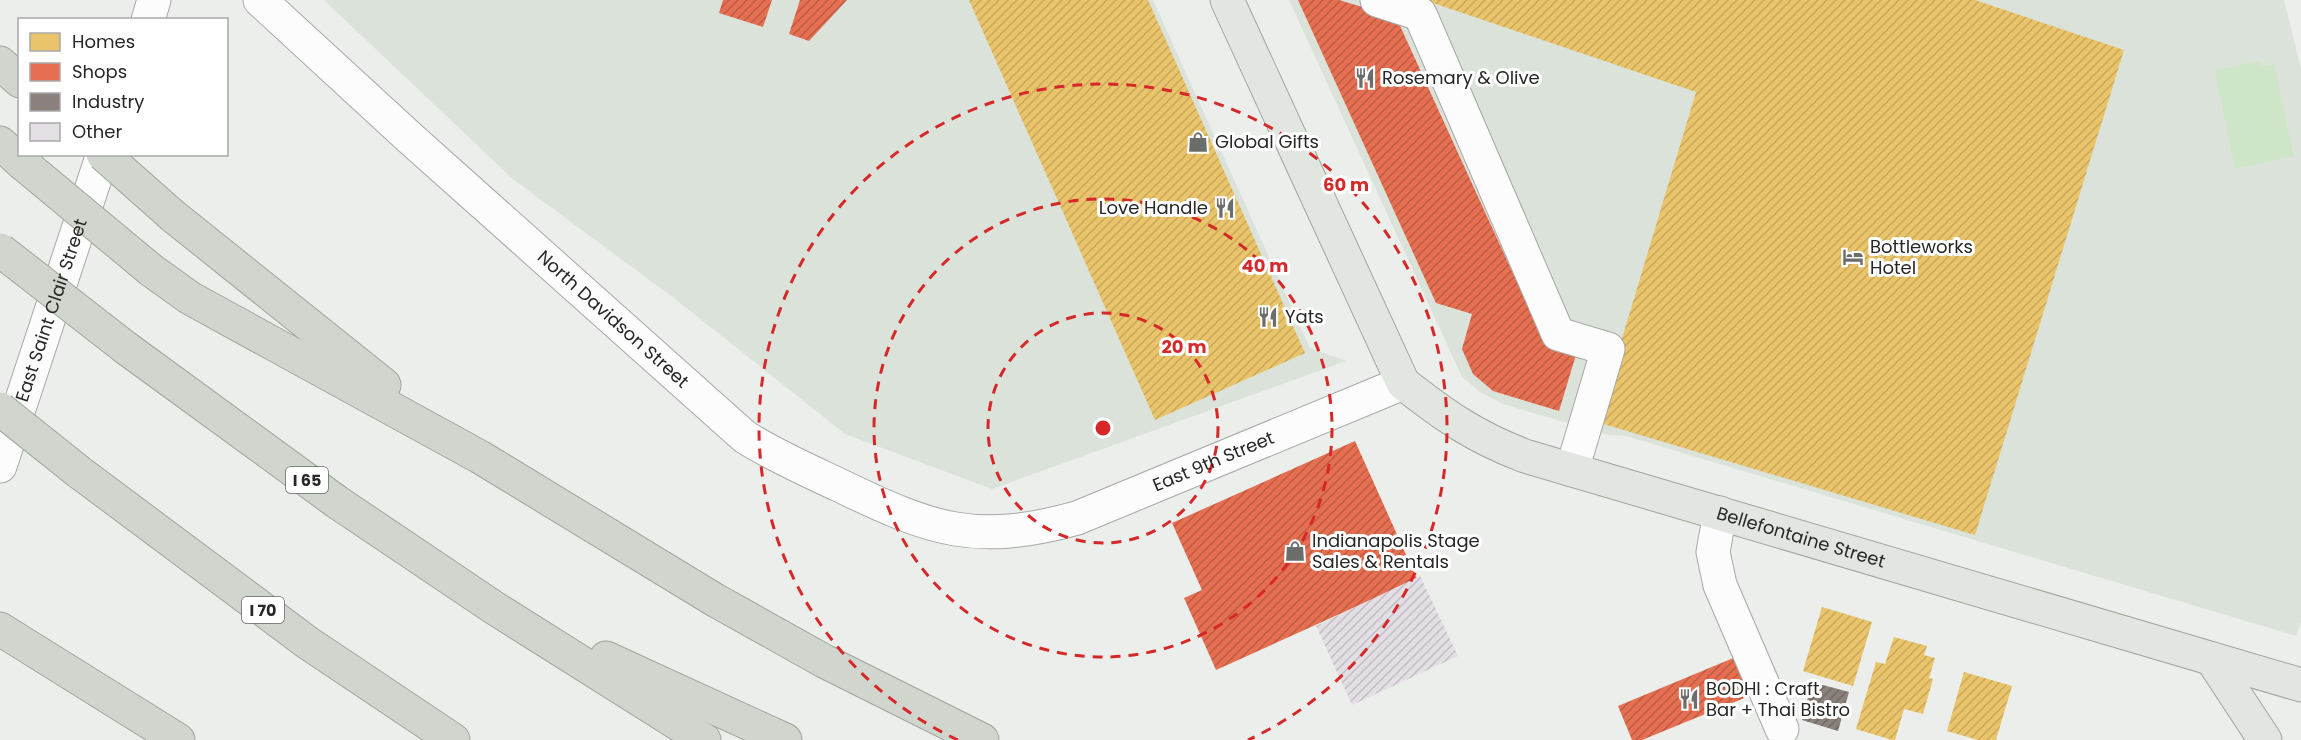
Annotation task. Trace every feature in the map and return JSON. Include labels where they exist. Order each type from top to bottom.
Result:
[{"type":"highway","points":[[0,63],[18,79]]},
{"type":"highway","points":[[11,153],[151,270],[190,298],[500,468],[715,600],[824,661],[982,740]]},
{"type":"highway","points":[[105,156],[173,216],[333,347],[500,468]]},
{"type":"highway","name":"I 65","points":[[0,250],[126,348],[337,502],[493,607],[704,740]]},
{"type":"highway","name":"I 70","points":[[0,409],[79,472],[308,643],[453,740]]},
{"type":"highway","points":[[493,607],[785,740]]},
{"type":"highway","points":[[13,636],[178,740]]},
{"type":"main road","points":[[1227,0],[1402,383]]},
{"type":"main road","name":"Bellefontaine Street","points":[[1402,383],[1451,421],[1487,442],[1572,470],[2213,661],[2301,685]]},
{"type":"main road","points":[[2213,661],[2265,740]]},
{"type":"street","points":[[149,18],[154,0]]},
{"type":"street","name":"North Davidson Street","points":[[260,0],[410,138],[745,437],[771,453],[909,518],[962,531],[1022,531]]},
{"type":"street","points":[[1377,0],[1420,14],[1558,334],[1608,349],[1572,470]]},
{"type":"street","name":"East Saint Clair Street","points":[[0,466],[102,156]]},
{"type":"street","name":"East 9th Street","points":[[1022,531],[1077,518],[1402,383]]},
{"type":"street","points":[[1720,513],[1713,552],[1720,585],[1782,729]]},
{"type":"shaded area","points":[[324,0],[1153,0],[1310,348],[1346,361],[992,489],[845,434],[674,298],[514,180]]},
{"type":"shaded area","points":[[1289,0],[2284,0],[2301,69],[2301,622],[2296,636],[1626,436],[1608,435],[1503,404],[1480,392],[1462,377]]},
{"type":"green space","points":[[2260,61],[2261,66],[2274,64],[2294,156],[2235,169],[2215,71]]},
{"type":"building: Homes","points":[[969,0],[1148,0],[1305,353],[1155,420]]},
{"type":"building: Homes","name":"Bottleworks Hotel","points":[[1424,0],[1975,0],[2124,50],[1975,535],[1597,422],[1696,92]]},
{"type":"building: Homes","points":[[1822,607],[1872,622],[1853,686],[1803,671]]},
{"type":"building: Homes","points":[[1894,637],[1927,646],[1924,655],[1935,658],[1929,678],[1933,679],[1923,714],[1904,709],[1895,740],[1892,740],[1856,729],[1876,662],[1885,664]]},
{"type":"building: Homes","points":[[1964,672],[2012,686],[1996,740],[1978,740],[1947,731]]},
{"type":"building: Shops","points":[[723,0],[772,0],[763,27],[719,13]]},
{"type":"building: Shops","points":[[800,0],[847,0],[809,41],[789,34]]},
{"type":"building: Shops","points":[[1298,0],[1339,0],[1396,17],[1542,337],[1578,348],[1559,411],[1493,391],[1473,374],[1462,349],[1472,314],[1436,303]]},
{"type":"building: Shops","name":"Indianapolis Stage Sales & Rentals","points":[[1355,441],[1417,579],[1216,670],[1184,598],[1202,590],[1172,523]]},
{"type":"building: Shops","name":"BODHI : Craft Bar + Thai Bistro","points":[[1743,654],[1759,692],[1642,740],[1632,740],[1618,706]]},
{"type":"building: Industry","points":[[1812,682],[1849,692],[1838,731],[1802,720]]},
{"type":"building: Other","points":[[1420,576],[1458,656],[1352,705],[1316,626]]},
{"type":"place","name":"Rosemary & Olive","points":[[1365,78]]},
{"type":"place","name":"Global Gifts","points":[[1198,142]]},
{"type":"place","name":"Love Handle","points":[[1225,208]]},
{"type":"place","name":"Bottleworks Hotel","points":[[1853,257]]},
{"type":"place","name":"Yats","points":[[1268,317]]},
{"type":"place","name":"Indianapolis Stage Sales & Rentals","points":[[1295,551]]},
{"type":"place","name":"BODHI : Craft Bar + Thai Bistro","points":[[1689,699]]}]
